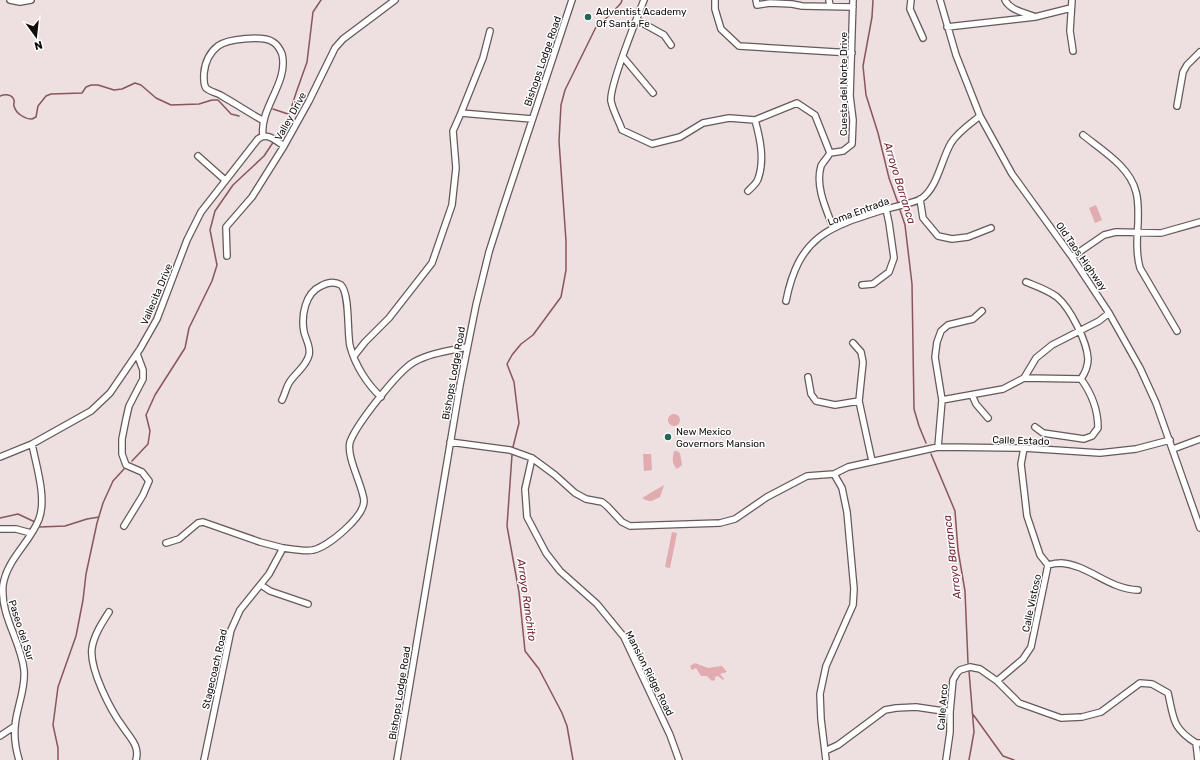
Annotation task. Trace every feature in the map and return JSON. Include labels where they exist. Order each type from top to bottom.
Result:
[{"type":"street","points":[[10,0],[20,2],[31,0]]},
{"type":"street","name":"Valley Drive","points":[[227,256],[226,228],[252,197],[284,146],[310,101],[334,48],[343,39],[395,0]]},
{"type":"street","name":"Bishops Lodge Road","points":[[397,760],[450,442],[478,294],[489,252],[572,0]]},
{"type":"street","points":[[644,0],[614,82],[611,100],[622,130],[652,144],[680,137],[703,123],[728,118],[755,120],[797,103],[815,115],[830,153],[821,165],[820,182],[824,206],[833,227]]},
{"type":"street","points":[[715,0],[715,9],[720,29],[739,46],[852,53]]},
{"type":"street","name":"Cuesta del Norte Drive","points":[[830,153],[843,151],[852,144],[853,120],[850,96],[853,0]]},
{"type":"street","points":[[912,0],[910,9],[923,38]]},
{"type":"street","name":"Old Taos Highway","points":[[940,0],[956,55],[980,116],[1012,174],[1072,257],[1109,312],[1140,368],[1156,403],[1170,440],[1200,528]]},
{"type":"street","points":[[1005,0],[1014,9],[1035,16]]},
{"type":"street","points":[[1072,0],[1070,31],[1073,51]]},
{"type":"street","points":[[756,2],[791,2],[802,6],[829,3],[853,7]]},
{"type":"street","points":[[947,27],[1035,16],[1071,8]]},
{"type":"street","points":[[637,20],[664,35],[671,45]]},
{"type":"street","points":[[354,356],[365,342],[389,318],[432,263],[452,205],[456,168],[453,131],[483,58],[490,31]]},
{"type":"street","points":[[264,121],[220,94],[208,89],[204,85],[204,70],[209,57],[215,48],[223,43],[234,40],[262,39],[274,42],[280,49],[282,59],[280,77],[264,121],[263,136],[270,137],[284,146]]},
{"type":"street","points":[[1177,106],[1182,75],[1185,68],[1200,52]]},
{"type":"street","points":[[623,57],[653,93]]},
{"type":"street","points":[[461,113],[532,119]]},
{"type":"street","points":[[980,116],[960,132],[952,141],[945,153],[930,191],[920,200],[923,218],[938,236],[952,239],[968,237],[991,228]]},
{"type":"street","points":[[748,191],[758,180],[762,160],[760,136],[755,120]]},
{"type":"street","points":[[1083,135],[1113,159],[1126,172],[1133,182],[1137,193],[1138,206],[1137,259],[1140,268],[1177,331]]},
{"type":"street","name":"Vallecita Drive","points":[[0,457],[32,444],[91,411],[110,393],[137,354],[159,314],[187,240],[207,202],[256,140],[263,136]]},
{"type":"street","points":[[198,156],[225,180]]},
{"type":"street","name":"Loma Entrada","points":[[786,301],[790,282],[799,261],[809,247],[822,234],[833,227],[892,207],[920,200]]},
{"type":"street","points":[[862,285],[873,284],[889,272],[894,258],[886,209]]},
{"type":"street","points":[[1072,257],[1104,235],[1116,232],[1161,233],[1200,222]]},
{"type":"street","points":[[282,400],[289,383],[303,368],[309,357],[309,348],[303,324],[306,305],[310,294],[322,285],[336,282],[345,289],[350,341],[354,356],[368,384],[381,397]]},
{"type":"street","points":[[1026,282],[1057,297],[1066,307],[1080,331],[1088,359],[1086,372],[1081,379]]},
{"type":"street","points":[[938,447],[942,400],[934,357],[937,342],[941,331],[948,325],[973,319],[982,311]]},
{"type":"street","points":[[1024,378],[1036,358],[1052,345],[1099,321],[1109,312]]},
{"type":"street","points":[[854,343],[861,352],[863,362],[859,401],[872,461]]},
{"type":"street","points":[[166,543],[179,539],[198,523],[203,522],[260,542],[283,548],[312,551],[327,544],[338,536],[360,514],[364,502],[352,461],[350,444],[356,431],[381,397],[413,363],[430,355],[467,347]]},
{"type":"street","points":[[124,526],[149,481],[142,472],[126,465],[122,454],[122,439],[129,406],[143,379],[143,370],[137,354]]},
{"type":"street","points":[[808,377],[811,394],[816,402],[835,405],[859,401]]},
{"type":"street","points":[[942,400],[1003,389],[1024,378],[1081,379]]},
{"type":"street","points":[[1035,427],[1043,433],[1052,435],[1084,439],[1092,436],[1098,428],[1098,418],[1093,399],[1088,388],[1081,379]]},
{"type":"street","points":[[972,395],[976,404],[988,418]]},
{"type":"street","points":[[1173,449],[1200,439]]},
{"type":"street","name":"Calle Estado","points":[[532,458],[555,475],[575,493],[586,499],[602,502],[622,522],[630,526],[720,523],[735,519],[767,497],[807,476],[834,474],[848,467],[938,447],[1024,448],[1100,453],[1136,449],[1170,440]]},
{"type":"street","points":[[450,442],[510,450],[532,458]]},
{"type":"street","name":"Paseo del Sur","points":[[20,760],[15,739],[15,726],[24,685],[24,669],[21,653],[4,610],[2,590],[8,569],[40,518],[42,496],[32,444]]},
{"type":"street","name":"Calle Vistoso","points":[[997,681],[1023,660],[1031,647],[1048,565],[1040,555],[1027,516],[1021,464],[1024,448]]},
{"type":"street","name":"Mansion Ridge Road","points":[[532,458],[526,489],[528,517],[546,553],[560,571],[597,604],[624,637],[670,735],[679,760]]},
{"type":"street","points":[[826,760],[820,719],[820,694],[826,666],[853,605],[854,589],[847,512],[842,488],[834,474]]},
{"type":"street","points":[[0,529],[16,530],[31,534]]},
{"type":"street","name":"Stagecoach Road","points":[[204,760],[231,630],[240,610],[271,571],[283,548]]},
{"type":"street","points":[[1048,565],[1060,563],[1077,567],[1114,585],[1127,589],[1138,590]]},
{"type":"street","points":[[261,584],[270,591],[308,604]]},
{"type":"street","points":[[109,612],[95,638],[92,649],[92,658],[98,678],[111,708],[135,745],[137,753],[136,760]]},
{"type":"street","name":"Calle Arco","points":[[946,760],[950,732],[953,680],[956,673],[970,667],[980,669],[997,681],[1019,703],[1061,718],[1082,717],[1100,712],[1140,683],[1152,684],[1168,693],[1176,726],[1184,736],[1198,743]]},
{"type":"street","points":[[825,751],[838,745],[885,710],[916,707],[950,712]]},
{"type":"street","points":[[0,736],[15,726]]},
{"type":"street","points":[[1198,743],[1198,760]]},
{"type":"shaded area","points":[[1096,205],[1102,220],[1095,223],[1089,208]]},
{"type":"shaded area","points":[[676,414],[679,415],[679,425],[672,426],[669,425],[668,418],[669,415]]},
{"type":"shaded area","points":[[674,451],[680,453],[682,465],[677,469],[673,461]]},
{"type":"shaded area","points":[[643,454],[651,454],[652,470],[644,471]]},
{"type":"shaded area","points":[[664,485],[660,497],[655,500],[647,501],[642,498]]},
{"type":"shaded area","points":[[672,532],[677,533],[670,568],[665,567]]},
{"type":"shaded area","points":[[695,663],[708,668],[722,666],[727,672],[720,674],[724,679],[723,680],[718,676],[712,681],[707,676],[701,676],[696,668],[692,670],[690,666]]},
{"type":"waterway","points":[[276,138],[287,121],[307,62],[313,12],[321,0]]},
{"type":"waterway","points":[[513,447],[519,423],[514,382],[507,364],[521,344],[533,335],[561,297],[566,270],[566,241],[559,141],[561,105],[565,90],[596,27],[611,14],[622,0]]},
{"type":"waterway","name":"Arroyo Barranca","points":[[873,0],[872,17],[863,66],[866,95],[878,133],[889,178],[898,203]]},
{"type":"waterway","points":[[0,96],[6,95],[12,97],[14,100],[15,109],[19,114],[32,119],[36,117],[38,106],[46,96],[51,94],[82,93],[86,87],[91,85],[98,85],[114,90],[122,89],[135,83],[141,85],[156,98],[171,105],[199,104],[212,100],[218,100],[231,114],[239,116]]},
{"type":"waterway","points":[[273,109],[288,114]]},
{"type":"waterway","points":[[132,461],[148,444],[150,431],[146,415],[155,395],[185,348],[189,328],[212,281],[217,265],[210,230],[215,211],[233,185],[264,156],[274,141]]},
{"type":"waterway","name":"Arroyo Barranca","points":[[899,207],[905,225],[912,284],[914,409],[926,443]]},
{"type":"waterway","name":"Arroyo Barranca","points":[[931,454],[955,511],[958,550],[965,591],[968,663]]},
{"type":"waterway","name":"Arroyo Ranchito","points":[[512,455],[507,526],[519,592],[525,651],[539,669],[562,713],[567,726],[573,760]]},
{"type":"waterway","points":[[58,760],[58,748],[53,725],[58,687],[76,636],[86,574],[103,503],[113,481],[124,469]]},
{"type":"waterway","points":[[0,518],[18,514],[35,522]]},
{"type":"waterway","points":[[40,527],[65,526],[99,517]]},
{"type":"waterway","name":"Arroyo Barranca","points":[[969,671],[974,732],[969,760]]},
{"type":"waterway","points":[[972,713],[1003,756],[1014,760]]},
{"type":"place","name":"Adventist Academy Of Santa Fe","points":[[588,17]]},
{"type":"place","name":"New Mexico Governors Mansion","points":[[668,437]]}]
